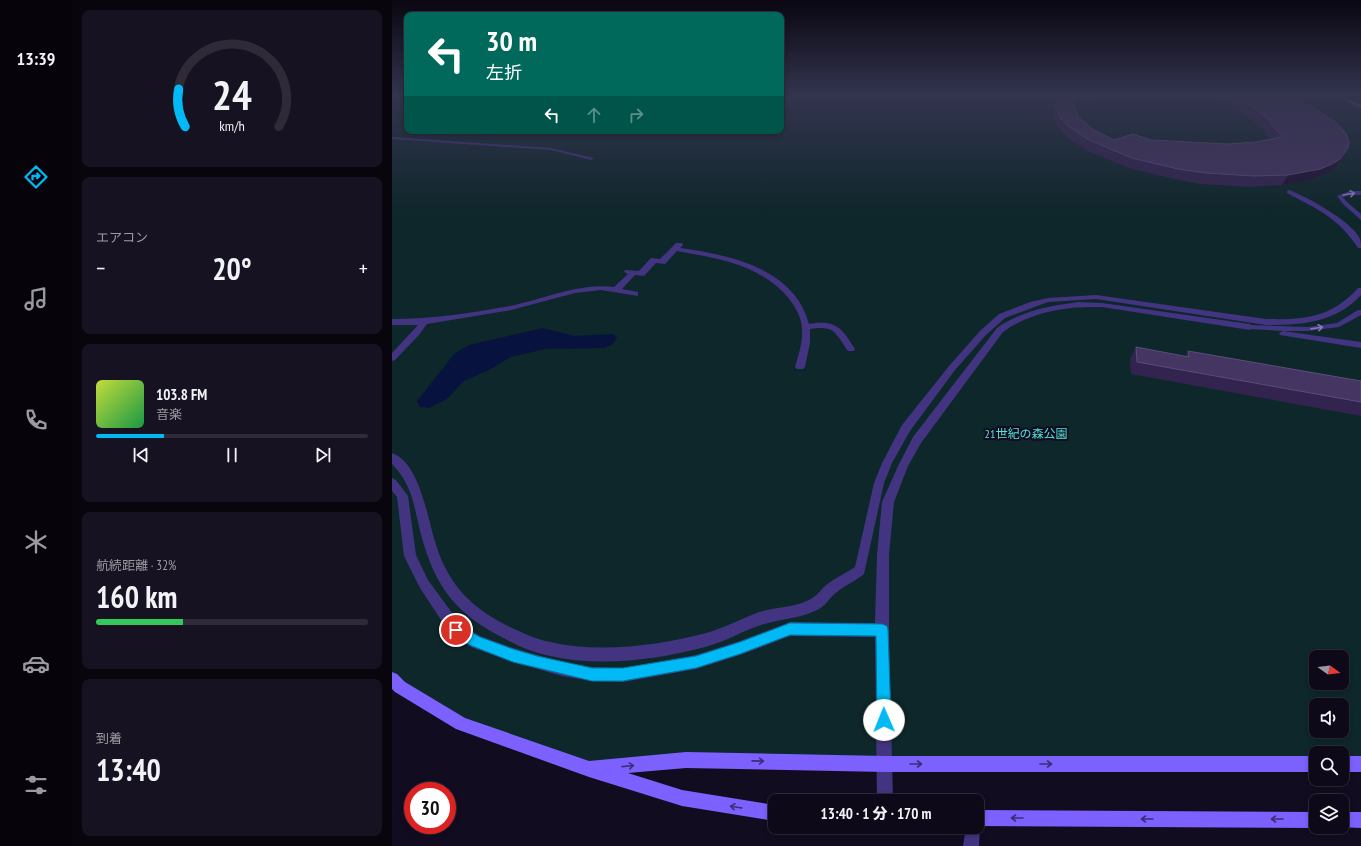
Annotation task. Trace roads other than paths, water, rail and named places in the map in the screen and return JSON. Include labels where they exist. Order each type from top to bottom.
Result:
[{"type":"street","points":[[1289,192],[1336,218],[1350,228],[1361,246]]},
{"type":"street","points":[[616,290],[631,272],[641,274],[654,260],[662,262],[677,247],[732,260],[763,273],[780,285],[791,296],[802,313],[806,327],[806,343],[800,367]]},
{"type":"street","points":[[392,322],[424,322],[512,308],[575,291],[601,288],[635,294]]},
{"type":"street","points":[[392,457],[411,479],[420,504],[432,556],[439,571],[463,604],[482,618],[505,632],[532,644],[558,651],[628,653],[665,649],[708,640],[762,618],[797,611],[817,603],[832,588],[852,577],[860,570],[880,484],[887,463],[906,428],[944,378],[973,344],[995,321],[1002,316],[1048,300],[1096,297],[1266,322],[1291,322],[1325,316],[1349,305],[1361,290]]},
{"type":"street","points":[[885,794],[882,630],[883,555],[888,502],[903,466],[917,440],[1000,330],[1011,322],[1034,313],[1047,309],[1078,304],[1102,305],[1250,327]]},
{"type":"street","points":[[392,358],[424,322]]},
{"type":"street","points":[[806,327],[824,323],[834,326],[851,349]]},
{"type":"street","points":[[392,482],[402,496],[410,556],[424,584],[456,630],[476,642],[513,655],[562,669],[592,674],[623,675],[696,662],[740,648],[790,629],[882,630]]},
{"type":"street","points":[[392,679],[400,687],[462,724],[589,770],[682,798],[768,812]]},
{"type":"street","points":[[589,770],[686,760],[884,764],[1309,764]]},
{"type":"street","points":[[1349,764],[1361,764]]},
{"type":"street","points":[[984,818],[1309,820]]},
{"type":"street","points":[[1349,820],[1361,820]]},
{"type":"lane","points":[[392,138],[551,149],[591,158]]},
{"type":"lane","points":[[1361,193],[1350,193],[1340,196],[1344,204],[1358,213],[1361,218]]},
{"type":"lane","points":[[1250,327],[1308,329],[1339,325],[1361,312]]},
{"type":"lane","points":[[1250,327],[1361,344]]},
{"type":"lane","points":[[971,846],[972,834]]},
{"type":"park label","name":"21世紀の森公園","points":[[1026,433]]}]
